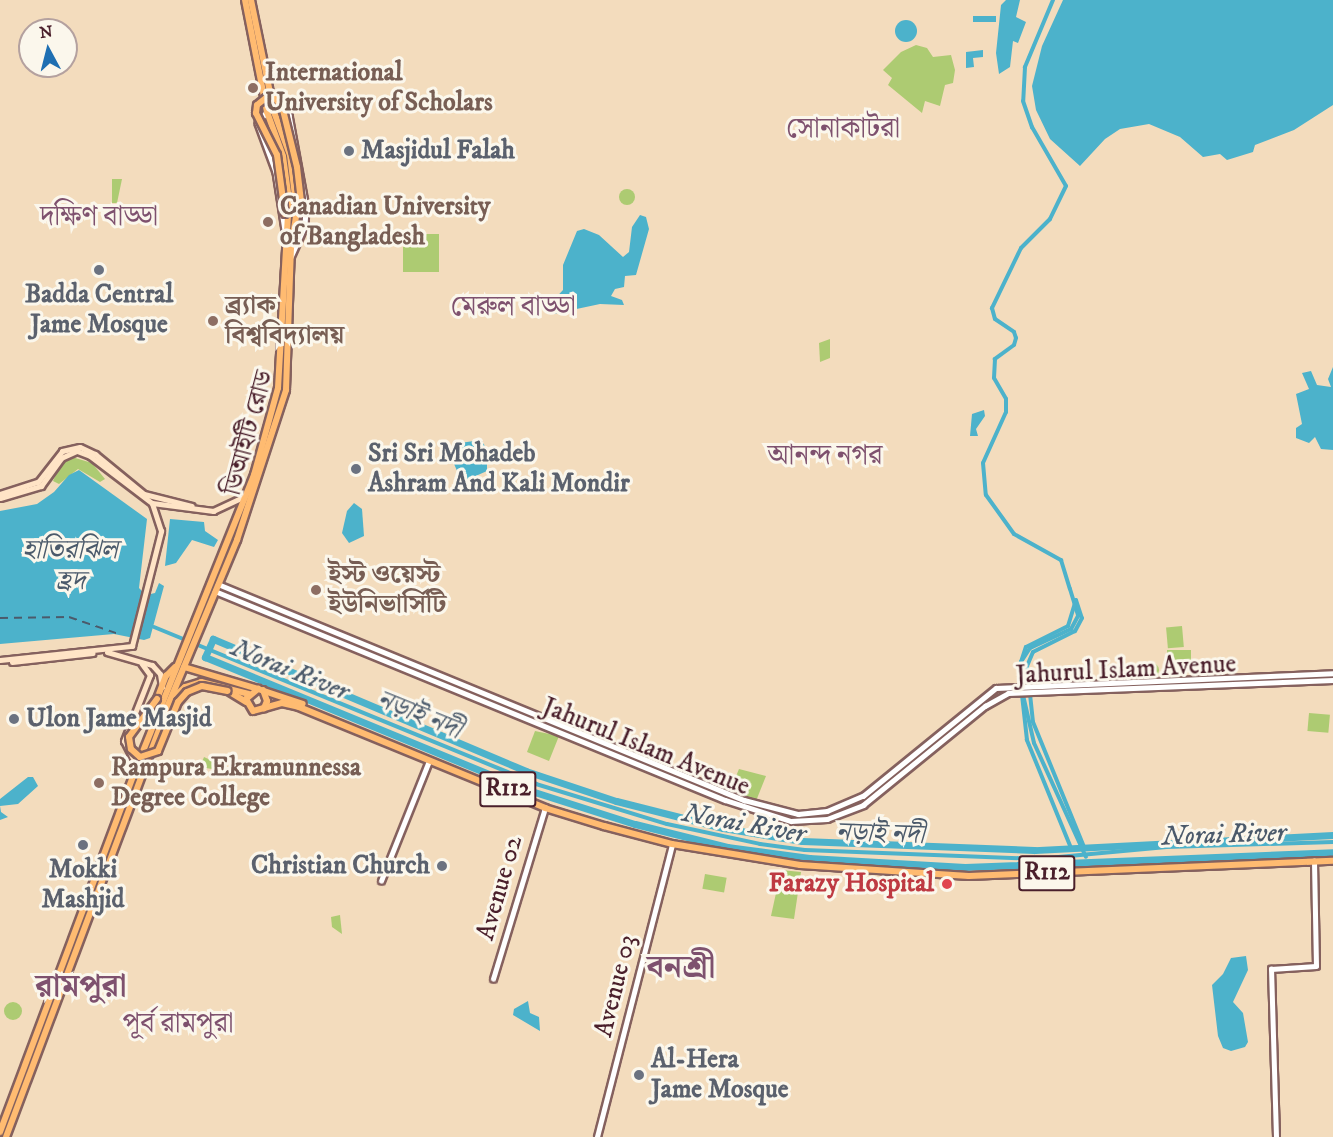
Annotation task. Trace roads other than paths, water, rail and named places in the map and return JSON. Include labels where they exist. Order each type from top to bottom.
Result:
[{"type":"main road","name":"ডিআইটি রোড","points":[[175,667],[245,496],[264,443],[281,366],[286,227],[290,207],[284,161],[267,112],[245,0]]},
{"type":"main road","name":"ডিআইটি রোড","points":[[49,1012],[168,705],[257,487],[281,409],[288,364],[290,260],[297,226],[291,160],[270,93],[251,0]]},
{"type":"main road","points":[[286,227],[275,149],[256,113],[258,105],[266,98],[279,101],[285,114],[302,210],[297,226]]},
{"type":"main road","points":[[0,496],[38,482],[63,451],[80,447],[95,454],[144,494],[198,509]]},
{"type":"main road","points":[[0,496],[41,486],[61,458],[77,451],[90,456],[152,503],[198,509],[223,509],[245,496]]},
{"type":"main road","points":[[0,660],[129,648],[135,638],[146,584],[161,531],[152,503]]},
{"type":"main road","points":[[114,649],[155,668],[162,688]]},
{"type":"main road","points":[[0,660],[98,652],[126,655],[150,672],[124,739],[127,753],[137,766]]},
{"type":"main road","name":"R112","points":[[186,663],[261,690],[547,805],[660,837],[762,859]]},
{"type":"main road","points":[[168,705],[180,691],[197,682],[214,683],[249,694],[261,690],[267,701],[264,708],[255,712],[246,702],[228,691],[202,686],[187,692],[178,702],[158,751],[141,757],[130,749],[129,737],[157,699],[166,676],[175,667]]},
{"type":"main road","points":[[6,1137],[137,766],[175,667]]},
{"type":"main road","points":[[246,702],[249,694]]},
{"type":"main road","name":"R112","points":[[264,708],[282,704],[299,707],[544,808],[672,844],[805,866],[969,876],[1333,861]]},
{"type":"main road","points":[[0,1132],[49,1012]]},
{"type":"street","points":[[270,93],[281,98],[289,115],[306,208],[306,223],[290,260]]},
{"type":"street","points":[[267,112],[258,123],[276,172],[286,227]]},
{"type":"street","name":"Jahurul Islam Avenue","points":[[218,584],[748,809],[784,820],[813,821],[863,805],[1000,696],[1038,691],[1333,680]]},
{"type":"street","points":[[225,596],[228,588]]},
{"type":"street","name":"Jahurul Islam Avenue","points":[[215,591],[307,631],[608,749],[750,802],[784,812],[810,814],[863,796],[992,690],[1037,684],[1333,673]]},
{"type":"street","points":[[256,610],[259,602]]},
{"type":"street","points":[[268,615],[271,608]]},
{"type":"street","points":[[307,631],[310,623]]},
{"type":"street","points":[[381,881],[429,761]]},
{"type":"street","name":"Avenue 02","points":[[493,979],[544,808]]},
{"type":"street","name":"Avenue 03","points":[[597,1137],[672,844]]},
{"type":"street","points":[[1276,1137],[1271,969],[1316,966],[1314,861]]},
{"type":"water","points":[[1006,0],[1020,0],[1016,17],[1026,22],[1018,43],[1013,41],[1010,67],[999,74],[996,53],[1001,5]]},
{"type":"water","points":[[1063,0],[1333,0],[1333,105],[1294,130],[1255,145],[1253,152],[1227,160],[1220,154],[1203,157],[1180,137],[1149,124],[1120,129],[1105,139],[1080,166],[1050,139],[1036,110],[1032,86],[1042,46]]},
{"type":"water","points":[[973,16],[996,16],[996,22],[973,22]]},
{"type":"water","points":[[902,20],[910,20],[917,27],[917,35],[910,42],[902,42],[895,35],[895,27]]},
{"type":"water","points":[[983,50],[983,57],[973,58],[974,67],[966,68],[966,52]]},
{"type":"water","points":[[640,215],[646,217],[649,229],[636,275],[625,276],[624,287],[615,289],[611,296],[622,300],[624,305],[600,304],[553,314],[549,305],[563,290],[563,265],[577,231],[584,229],[599,235],[623,257],[629,252],[632,227]]},
{"type":"water","points":[[1333,367],[1333,450],[1321,449],[1315,437],[1309,443],[1296,438],[1296,428],[1302,424],[1296,394],[1309,389],[1302,373],[1311,371],[1317,385],[1331,387],[1328,379]]},
{"type":"water","points":[[984,410],[985,416],[976,429],[978,436],[970,436],[972,414]]},
{"type":"water","points":[[481,440],[487,449],[487,471],[462,482],[451,457],[460,443]]},
{"type":"water","name":"হাতিরঝিল হ্রদ","points":[[79,470],[147,519],[139,588],[146,595],[155,593],[159,583],[164,586],[150,638],[144,640],[114,634],[0,644],[0,511],[37,504],[54,492],[69,475]]},
{"type":"water","points":[[354,503],[362,509],[364,536],[349,543],[342,533],[347,511]]},
{"type":"water","points":[[170,519],[204,522],[205,531],[218,540],[214,547],[192,540],[176,563],[165,566]]},
{"type":"water","points":[[28,777],[33,777],[38,786],[18,804],[0,806],[0,799]]},
{"type":"water","points":[[0,806],[1,812],[8,817],[0,820]]},
{"type":"water","points":[[1246,956],[1248,970],[1233,1002],[1243,1013],[1248,1042],[1245,1047],[1231,1051],[1223,1048],[1218,1036],[1212,985],[1223,974],[1231,958]]},
{"type":"water","points":[[528,1001],[530,1013],[539,1017],[540,1031],[513,1015],[514,1009]]},
{"type":"waterway","points":[[1053,0],[1025,67],[1023,101],[1032,127],[1066,186],[1050,219],[1021,248],[992,308],[995,319],[1014,332],[1016,338],[1014,345],[995,359],[994,378],[1006,399],[1006,412],[983,463],[986,495],[1014,534],[1061,560],[1078,616],[1071,629],[1030,648],[1021,662],[1023,695],[1034,743],[1086,857]]},
{"type":"waterway","name":"Norai River","points":[[1076,600],[1082,618],[1075,631],[1033,652],[1027,666],[1033,722],[1084,847],[1071,848],[1027,740],[1019,668],[1026,647],[1068,626],[1076,600]]},
{"type":"waterway","name":"নড়াই নদী","points":[[154,627],[536,784],[667,824],[760,844],[805,850],[1037,859],[1166,847],[1333,842]]},
{"type":"waterway","name":"নড়াই নদী","points":[[1333,835],[1034,850],[802,841],[723,828],[616,801],[526,771],[213,639],[205,657],[525,789],[635,824],[727,847],[809,858],[965,867],[1333,852]]},
{"type":"place","name":"International University of Scholars","points":[[253,88]]},
{"type":"place","name":"Masjidul Falah","points":[[349,151]]},
{"type":"place","name":"Canadian University of Bangladesh","points":[[268,222]]},
{"type":"place","name":"Badda Central Jame Mosque","points":[[99,270]]},
{"type":"place","name":"ব্র্যাক বিশ্ববিদ্যালয়","points":[[213,321]]},
{"type":"place","name":"Sri Sri Mohadeb Ashram And Kali Mondir","points":[[356,469]]},
{"type":"place","name":"ইস্ট ওয়েস্ট ইউনিভার্সিটি","points":[[316,590]]},
{"type":"place","name":"Ulon Jame Masjid","points":[[14,719]]},
{"type":"place","name":"Rampura Ekramunnessa Degree College","points":[[99,783]]},
{"type":"place","name":"Mokki Mashjid","points":[[83,845]]},
{"type":"place","name":"Christian Church","points":[[442,866]]},
{"type":"place","name":"Farazy Hospital","points":[[947,884]]},
{"type":"place","name":"Al-Hera Jame Mosque","points":[[639,1075]]},
{"type":"district","name":"সোনাকাটরা","points":[[843,129]]},
{"type":"district","name":"দক্ষিণ বাড্ডা","points":[[99,217]]},
{"type":"district","name":"মেরুল বাড্ডা","points":[[513,307]]},
{"type":"district","name":"আনন্দ নগর","points":[[825,456]]},
{"type":"district","name":"বনশ্রী","points":[[681,968]]},
{"type":"district","name":"রামপুরা","points":[[81,987]]},
{"type":"district","name":"পূর্ব রামপুরা","points":[[178,1024]]}]
